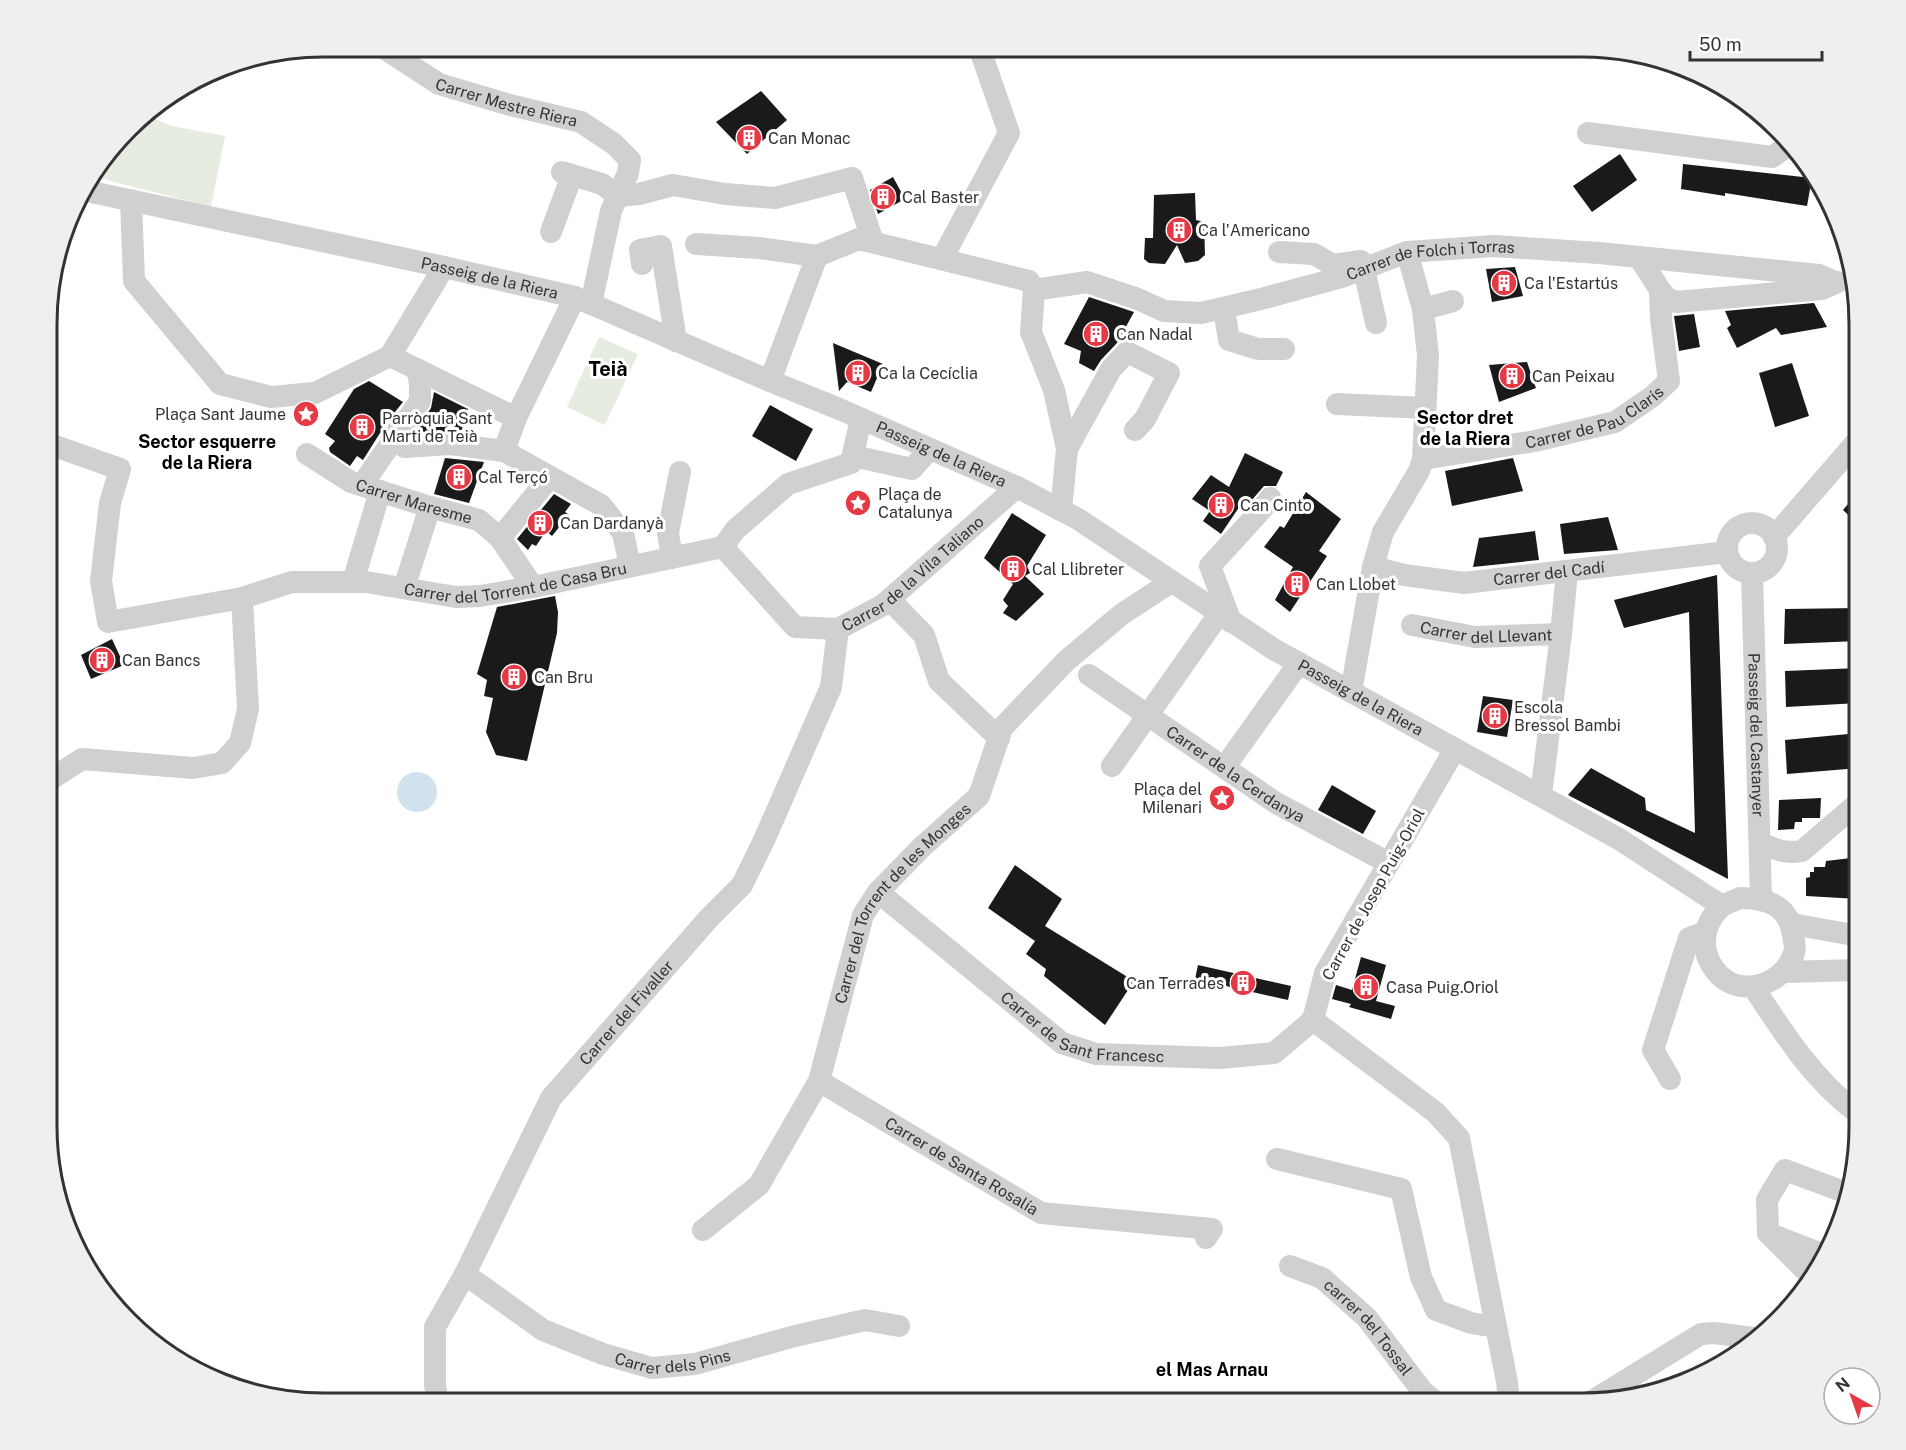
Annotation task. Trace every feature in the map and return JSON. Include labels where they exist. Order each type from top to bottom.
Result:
[{"type":"street","name":"Carrer Mestre Riera","points":[[399,57],[440,84],[510,105],[581,122],[614,144],[630,160],[628,173],[618,196]]},
{"type":"street","points":[[942,259],[1009,133],[982,57]]},
{"type":"street","points":[[1588,133],[1772,157],[1784,149]]},
{"type":"street","points":[[551,232],[567,174],[602,184],[618,196],[639,194],[673,185],[725,194],[775,198],[852,178],[873,242]]},
{"type":"street","name":"Passeig de la Riera","points":[[92,192],[444,267],[583,301],[1017,487],[1078,519],[1225,618],[1299,663],[1619,839],[1722,906]]},
{"type":"street","points":[[504,451],[516,418],[583,301],[611,211],[618,196]]},
{"type":"street","points":[[131,200],[134,281],[220,384],[271,397],[315,393],[390,356],[444,267]]},
{"type":"street","points":[[696,244],[759,248],[817,256],[859,239],[942,259],[1031,285],[1031,332],[1054,390],[1067,449],[1061,510]]},
{"type":"street","points":[[642,264],[640,250],[662,246],[676,341]]},
{"type":"street","name":"Carrer de Folch i Torras","points":[[1031,285],[1087,282],[1138,299],[1164,311],[1201,313],[1224,309],[1341,277],[1400,254],[1494,246],[1639,257],[1819,275],[1842,281]]},
{"type":"street","points":[[1279,252],[1314,254],[1333,265],[1400,254],[1423,309],[1428,356],[1423,459],[1419,471],[1383,532],[1373,567],[1351,692]]},
{"type":"street","points":[[770,381],[817,256]]},
{"type":"street","points":[[1639,257],[1660,290],[1667,298],[1676,302],[1822,289],[1842,281]]},
{"type":"street","points":[[1364,269],[1376,323]]},
{"type":"street","name":"Carrer de Pau Clarís","points":[[1423,459],[1535,441],[1615,422],[1653,396],[1669,381],[1661,319],[1660,290]]},
{"type":"street","points":[[1423,309],[1453,301]]},
{"type":"street","points":[[1224,309],[1229,340],[1258,349],[1284,349]]},
{"type":"street","points":[[1067,449],[1111,369],[1127,352],[1169,373],[1145,419],[1135,430]]},
{"type":"street","points":[[390,356],[516,418]]},
{"type":"street","points":[[353,582],[371,488],[398,430],[420,401],[417,369]]},
{"type":"street","points":[[1337,404],[1425,408]]},
{"type":"street","points":[[723,547],[735,530],[788,484],[851,463],[861,419]]},
{"type":"street","points":[[398,430],[405,447],[450,444],[504,451],[601,505],[623,533],[630,566]]},
{"type":"street","name":"Carrer del Torrent de Casa Bru","points":[[57,447],[120,469],[110,503],[101,581],[108,622],[242,598],[292,582],[366,582],[456,597],[480,596],[723,547]]},
{"type":"street","points":[[852,456],[912,469],[930,449]]},
{"type":"street","points":[[1774,537],[1849,451]]},
{"type":"street","name":"Carrer Maresme","points":[[307,454],[341,476],[371,488],[479,520],[500,538],[533,587]]},
{"type":"street","points":[[672,558],[668,533],[680,472]]},
{"type":"street","points":[[500,538],[550,477]]},
{"type":"street","name":"Carrer de la Vila Taliano","points":[[723,547],[795,627],[838,629],[890,600],[1017,487]]},
{"type":"street","points":[[1112,766],[1147,716],[1225,618],[1210,566],[1270,498]]},
{"type":"street","points":[[404,588],[430,507]]},
{"type":"street","points":[[1744,524],[1761,525],[1774,537],[1776,546],[1773,561],[1766,568],[1752,573],[1736,568],[1731,563],[1727,552],[1728,540],[1730,535],[1744,524]]},
{"type":"street","name":"Carrer del Cadí","points":[[1373,567],[1464,583],[1727,552]]},
{"type":"street","points":[[1541,795],[1567,572]]},
{"type":"street","name":"Passeig del Castanyer","points":[[1752,573],[1761,898]]},
{"type":"street","name":"Carrer del Torrent de les Monges","points":[[703,1230],[759,1185],[819,1081],[863,915],[878,892],[922,847],[979,796],[1002,728],[1066,661],[1122,614],[1171,582]]},
{"type":"street","points":[[57,775],[82,759],[193,768],[222,763],[240,743],[248,709],[242,598]]},
{"type":"street","points":[[890,600],[924,634],[939,681],[999,738]]},
{"type":"street","name":"Carrer del Llevant","points":[[1412,625],[1475,638],[1561,634]]},
{"type":"street","name":"Carrer del Fivaller","points":[[436,1393],[435,1327],[464,1276],[551,1098],[710,917],[742,885],[831,687],[838,629]]},
{"type":"street","points":[[1229,761],[1299,663]]},
{"type":"street","name":"Carrer de la Cerdanya","points":[[1089,675],[1276,803],[1389,863]]},
{"type":"street","name":"Carrer de Josep Puig-Oriol","points":[[1313,1020],[1325,973],[1455,748]]},
{"type":"street","points":[[1760,843],[1791,853],[1802,851],[1849,811]]},
{"type":"street","name":"Carrer de Sant Francesc","points":[[878,892],[1062,1043],[1096,1054],[1220,1058],[1274,1053],[1313,1020]]},
{"type":"street","points":[[1784,972],[1795,951],[1792,924],[1779,908],[1761,898],[1740,898],[1722,906],[1711,918],[1705,932],[1704,948],[1708,962],[1720,977],[1736,986],[1754,988],[1784,972],[1849,970]]},
{"type":"street","points":[[1792,924],[1849,934]]},
{"type":"street","points":[[1670,1079],[1653,1050],[1689,938],[1705,932]]},
{"type":"street","points":[[1754,988],[1803,1060],[1849,1106]]},
{"type":"street","points":[[1313,1020],[1435,1112],[1459,1138],[1507,1393]]},
{"type":"street","name":"Carrer de Santa Rosalía","points":[[819,1081],[1041,1213],[1212,1229],[1206,1238]]},
{"type":"street","points":[[1277,1160],[1401,1189],[1421,1277],[1436,1310],[1471,1323],[1496,1327]]},
{"type":"street","points":[[1806,1271],[1768,1233],[1767,1200],[1785,1170],[1841,1191]]},
{"type":"street","points":[[1768,1233],[1817,1252]]},
{"type":"street","name":"carrer del Tossal","points":[[1290,1266],[1322,1278],[1367,1318],[1424,1393]]},
{"type":"street","name":"Carrer dels Pins","points":[[464,1276],[476,1282],[543,1330],[603,1354],[652,1368],[695,1364],[795,1335],[865,1320],[899,1326]]},
{"type":"street","points":[[1607,1392],[1701,1334],[1714,1333],[1745,1337]]},
{"type":"shaded area","points":[[154,118],[172,126],[225,136],[211,207],[101,178],[123,148]]},
{"type":"shaded area","points":[[599,337],[638,354],[605,425],[567,407]]},
{"type":"water","points":[[417,772],[425,773],[431,778],[436,784],[436,800],[431,806],[425,811],[417,812],[409,811],[403,806],[398,800],[397,792],[398,784],[403,778],[409,773]]},
{"type":"building","name":"Can Monac","points":[[761,91],[787,120],[747,154],[716,122]]},
{"type":"building","points":[[1620,154],[1637,180],[1592,212],[1573,186]]},
{"type":"building","points":[[1683,164],[1805,177],[1810,187],[1807,206],[1725,193],[1725,196],[1681,189]]},
{"type":"building","name":"Cal Baster","points":[[893,177],[905,199],[878,214],[870,190]]},
{"type":"building","name":"Ca l'Americano","points":[[1195,193],[1196,220],[1204,222],[1205,255],[1198,261],[1185,263],[1177,245],[1165,264],[1149,263],[1144,259],[1145,238],[1153,238],[1154,195]]},
{"type":"building","name":"Ca l'Estartús","points":[[1515,267],[1523,296],[1492,302],[1486,269]]},
{"type":"building","name":"Can Nadal","points":[[1089,297],[1134,312],[1117,343],[1094,371],[1079,363],[1081,351],[1064,344]]},
{"type":"building","points":[[1814,303],[1827,327],[1781,335],[1776,328],[1737,348],[1727,328],[1731,325],[1725,311]]},
{"type":"building","points":[[1694,314],[1700,347],[1679,351],[1674,316]]},
{"type":"building","name":"Ca la Cecíclia","points":[[833,343],[883,364],[871,392],[847,382],[839,391]]},
{"type":"building","name":"Can Peixau","points":[[1527,362],[1536,388],[1499,402],[1489,365]]},
{"type":"building","points":[[1792,363],[1809,416],[1775,427],[1759,373]]},
{"type":"building","name":"Parròquia Sant Marti de Teià","points":[[369,381],[403,402],[387,422],[363,460],[357,456],[350,466],[330,452],[329,448],[335,441],[325,434],[354,389]]},
{"type":"building","points":[[434,392],[468,409],[461,432],[416,430],[431,408]]},
{"type":"building","points":[[770,405],[813,429],[796,461],[752,436]]},
{"type":"building","points":[[1245,453],[1283,472],[1276,486],[1264,486],[1251,501],[1246,497],[1221,534],[1203,521],[1210,511],[1192,499],[1211,475],[1229,487]]},
{"type":"building","name":"Cal Terçó","points":[[445,458],[484,462],[469,503],[434,494]]},
{"type":"building","points":[[1513,458],[1523,491],[1452,506],[1445,471]]},
{"type":"building","points":[[1306,492],[1341,519],[1319,551],[1327,556],[1290,612],[1275,600],[1293,567],[1264,547],[1280,526],[1284,528]]},
{"type":"building","name":"Can Dardanyà","points":[[554,494],[571,504],[565,512],[569,515],[552,536],[546,531],[536,546],[532,544],[528,550],[517,539]]},
{"type":"building","points":[[1849,503],[1849,516],[1843,510]]},
{"type":"building","name":"Cal Llibreter","points":[[1012,513],[1046,535],[1027,566],[1030,573],[1025,576],[1044,594],[1016,621],[1003,613],[1008,606],[1003,600],[1013,584],[984,558]]},
{"type":"building","points":[[1608,517],[1618,550],[1564,554],[1560,524]]},
{"type":"building","points":[[1535,531],[1539,560],[1473,567],[1479,538]]},
{"type":"building","points":[[1717,575],[1728,879],[1568,795],[1591,768],[1645,798],[1646,810],[1695,833],[1689,612],[1624,628],[1614,600]]},
{"type":"building","name":"Can Bru","points":[[555,596],[558,612],[557,633],[527,761],[496,755],[486,732],[493,698],[484,696],[487,680],[477,674],[497,607]]},
{"type":"building","points":[[1849,608],[1849,641],[1784,644],[1785,609]]},
{"type":"building","name":"Can Bancs","points":[[112,639],[124,665],[91,679],[81,655]]},
{"type":"building","points":[[1849,668],[1849,704],[1786,707],[1785,671]]},
{"type":"building","name":"Escola Bressol Bambi","points":[[1483,696],[1513,700],[1507,737],[1477,732]]},
{"type":"building","points":[[1849,734],[1849,769],[1787,774],[1785,740]]},
{"type":"building","points":[[1332,785],[1376,811],[1363,834],[1318,810]]},
{"type":"building","points":[[1821,798],[1820,818],[1802,818],[1802,822],[1795,822],[1794,829],[1778,830],[1779,800]]},
{"type":"building","points":[[1849,858],[1849,898],[1806,896],[1806,878],[1810,877],[1810,872],[1814,872],[1814,867],[1825,867],[1826,861]]},
{"type":"building","points":[[1015,865],[1062,899],[1045,926],[1134,981],[1105,1025],[1044,976],[1046,969],[1026,954],[1035,941],[988,908]]},
{"type":"building","name":"Casa Puig.Oriol","points":[[1361,957],[1386,965],[1376,1001],[1395,1006],[1391,1019],[1349,1007],[1351,1004],[1332,999],[1336,985],[1352,990]]},
{"type":"building","name":"Can Terrades","points":[[1198,965],[1291,986],[1288,1000],[1195,979]]},
{"type":"place","name":"Can Monac","points":[[749,138]]},
{"type":"place","name":"Cal Baster","points":[[883,197]]},
{"type":"place","name":"Ca l'Americano","points":[[1179,230]]},
{"type":"place","name":"Ca l'Estartús","points":[[1504,283]]},
{"type":"place","name":"Can Nadal","points":[[1096,334]]},
{"type":"place","name":"Ca la Cecíclia","points":[[858,373]]},
{"type":"place","name":"Can Peixau","points":[[1512,376]]},
{"type":"place","name":"Plaça Sant Jaume","points":[[306,414]]},
{"type":"place","name":"Parròquia Sant Marti de Teià","points":[[362,427]]},
{"type":"place","name":"Cal Terçó","points":[[459,477]]},
{"type":"place","name":"Plaça de Catalunya","points":[[858,503]]},
{"type":"place","name":"Can Cinto","points":[[1221,505]]},
{"type":"place","name":"Can Dardanyà","points":[[540,523]]},
{"type":"place","name":"Cal Llibreter","points":[[1013,569]]},
{"type":"place","name":"Can Llobet","points":[[1297,584]]},
{"type":"place","name":"Can Bancs","points":[[102,660]]},
{"type":"place","name":"Can Bru","points":[[514,677]]},
{"type":"place","name":"Escola Bressol Bambi","points":[[1495,716]]},
{"type":"place","name":"Plaça del Milenari","points":[[1222,798]]},
{"type":"place","name":"Can Terrades","points":[[1243,983]]},
{"type":"place","name":"Casa Puig.Oriol","points":[[1366,987]]},
{"type":"district","name":"Teià","points":[[608,369]]},
{"type":"district","name":"Sector dret de la Riera","points":[[1465,428]]},
{"type":"district","name":"Sector esquerre de la Riera","points":[[207,452]]},
{"type":"district","name":"el Mas Arnau","points":[[1212,1370]]}]
